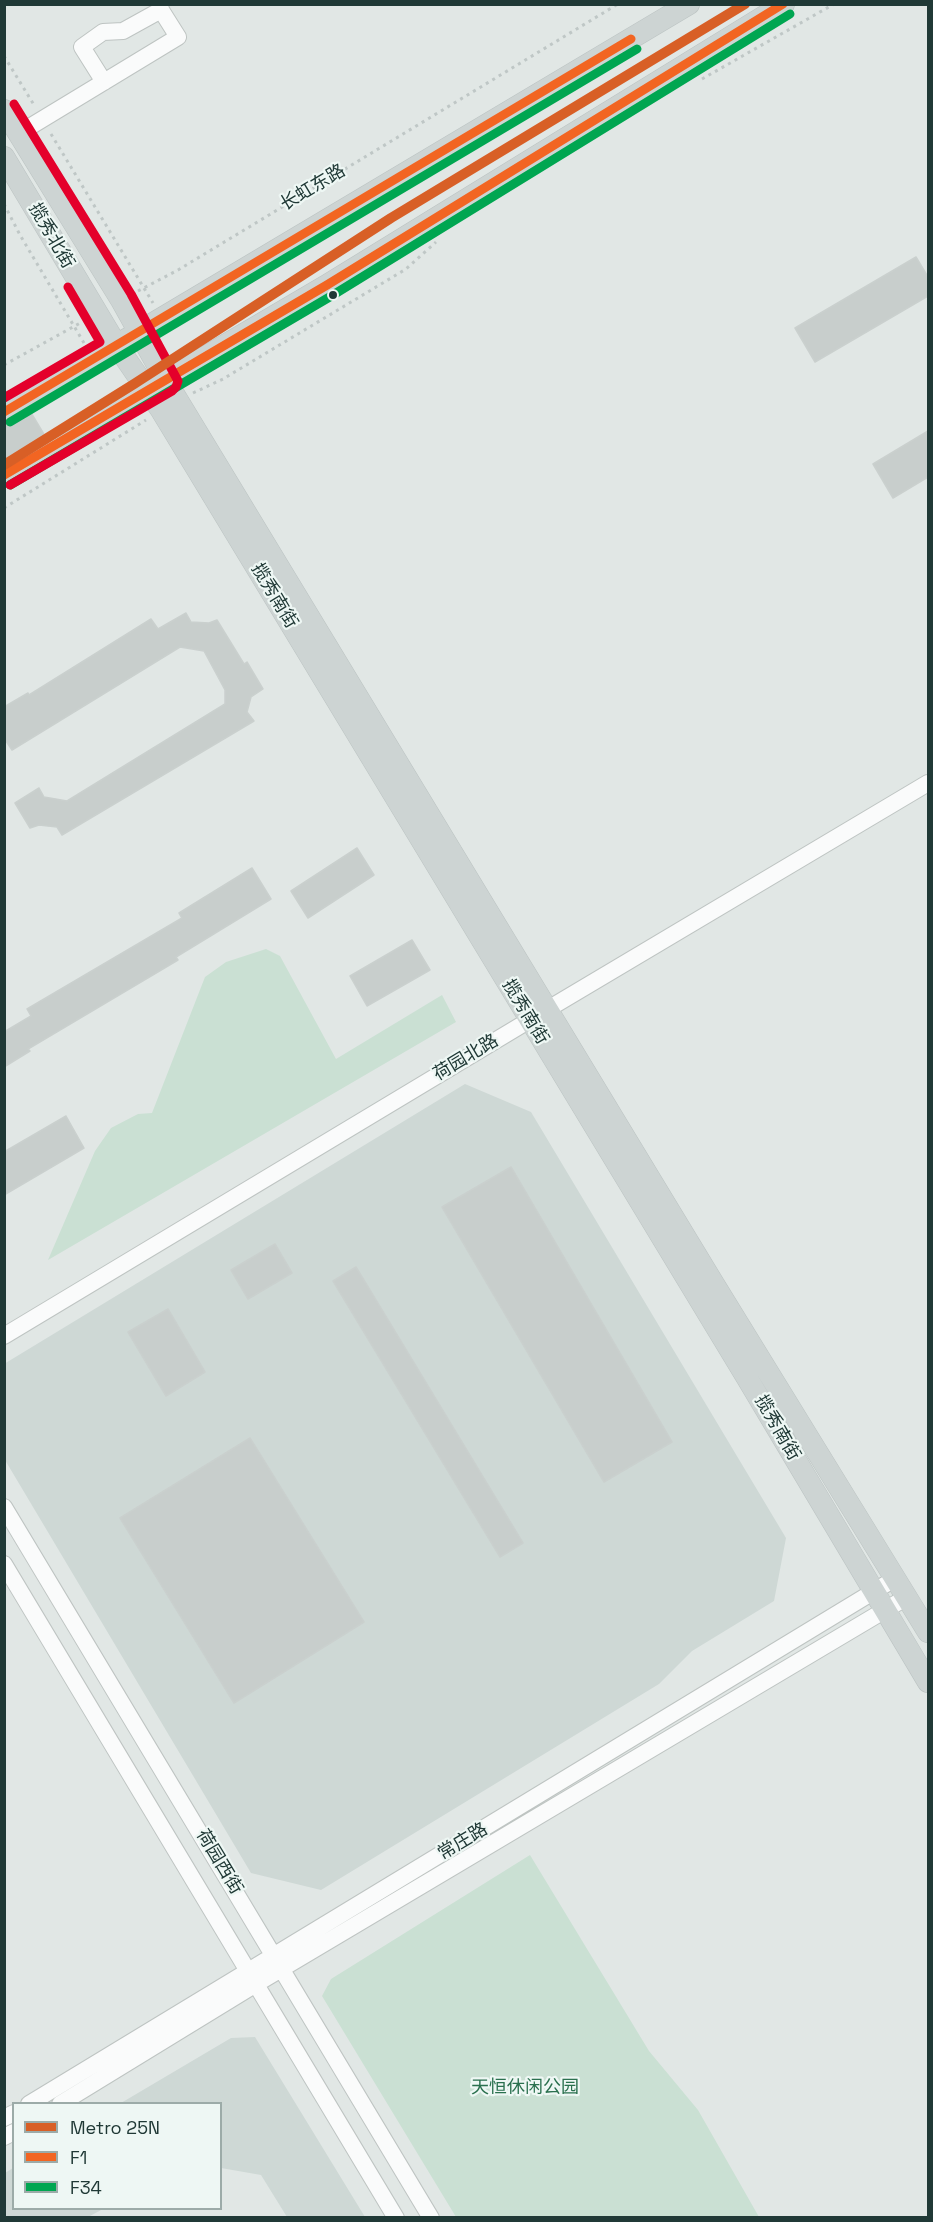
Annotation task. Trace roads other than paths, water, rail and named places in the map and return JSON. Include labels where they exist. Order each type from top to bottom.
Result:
[{"type":"main road","name":"长虹东路","points":[[4,412],[689,4]]},
{"type":"main road","points":[[4,475],[327,285],[784,4]]},
{"type":"main road","name":"揽秀北街","points":[[4,110],[121,300],[138,332]]},
{"type":"main road","name":"揽秀北街","points":[[4,156],[117,346]]},
{"type":"main road","name":"揽秀南街","points":[[138,332],[166,381],[170,405],[530,1020],[928,1682]]},
{"type":"main road","name":"揽秀南街","points":[[117,346],[148,391],[170,405],[548,1009],[928,1632]]},
{"type":"street","points":[[18,134],[43,119],[104,82],[178,37],[160,7],[123,32],[103,32],[82,47],[104,82]]},
{"type":"street","name":"荷园北路","points":[[4,1335],[928,783]]},
{"type":"street","name":"荷园西街","points":[[4,1507],[431,2217]]},
{"type":"street","name":"荷园西街","points":[[4,1564],[396,2217]]},
{"type":"street","name":"常庄路","points":[[279,1962],[896,1578]]},
{"type":"street","name":"常庄路","points":[[31,2102],[252,1978],[908,1597]]},
{"type":"street","name":"常庄路","points":[[62,2102],[252,1978]]},
{"type":"metro line","name":"25N","points":[[4,465],[391,218],[745,4]]},
{"type":"park label","name":"天恒休闲公园","points":[[525,2088]]}]
